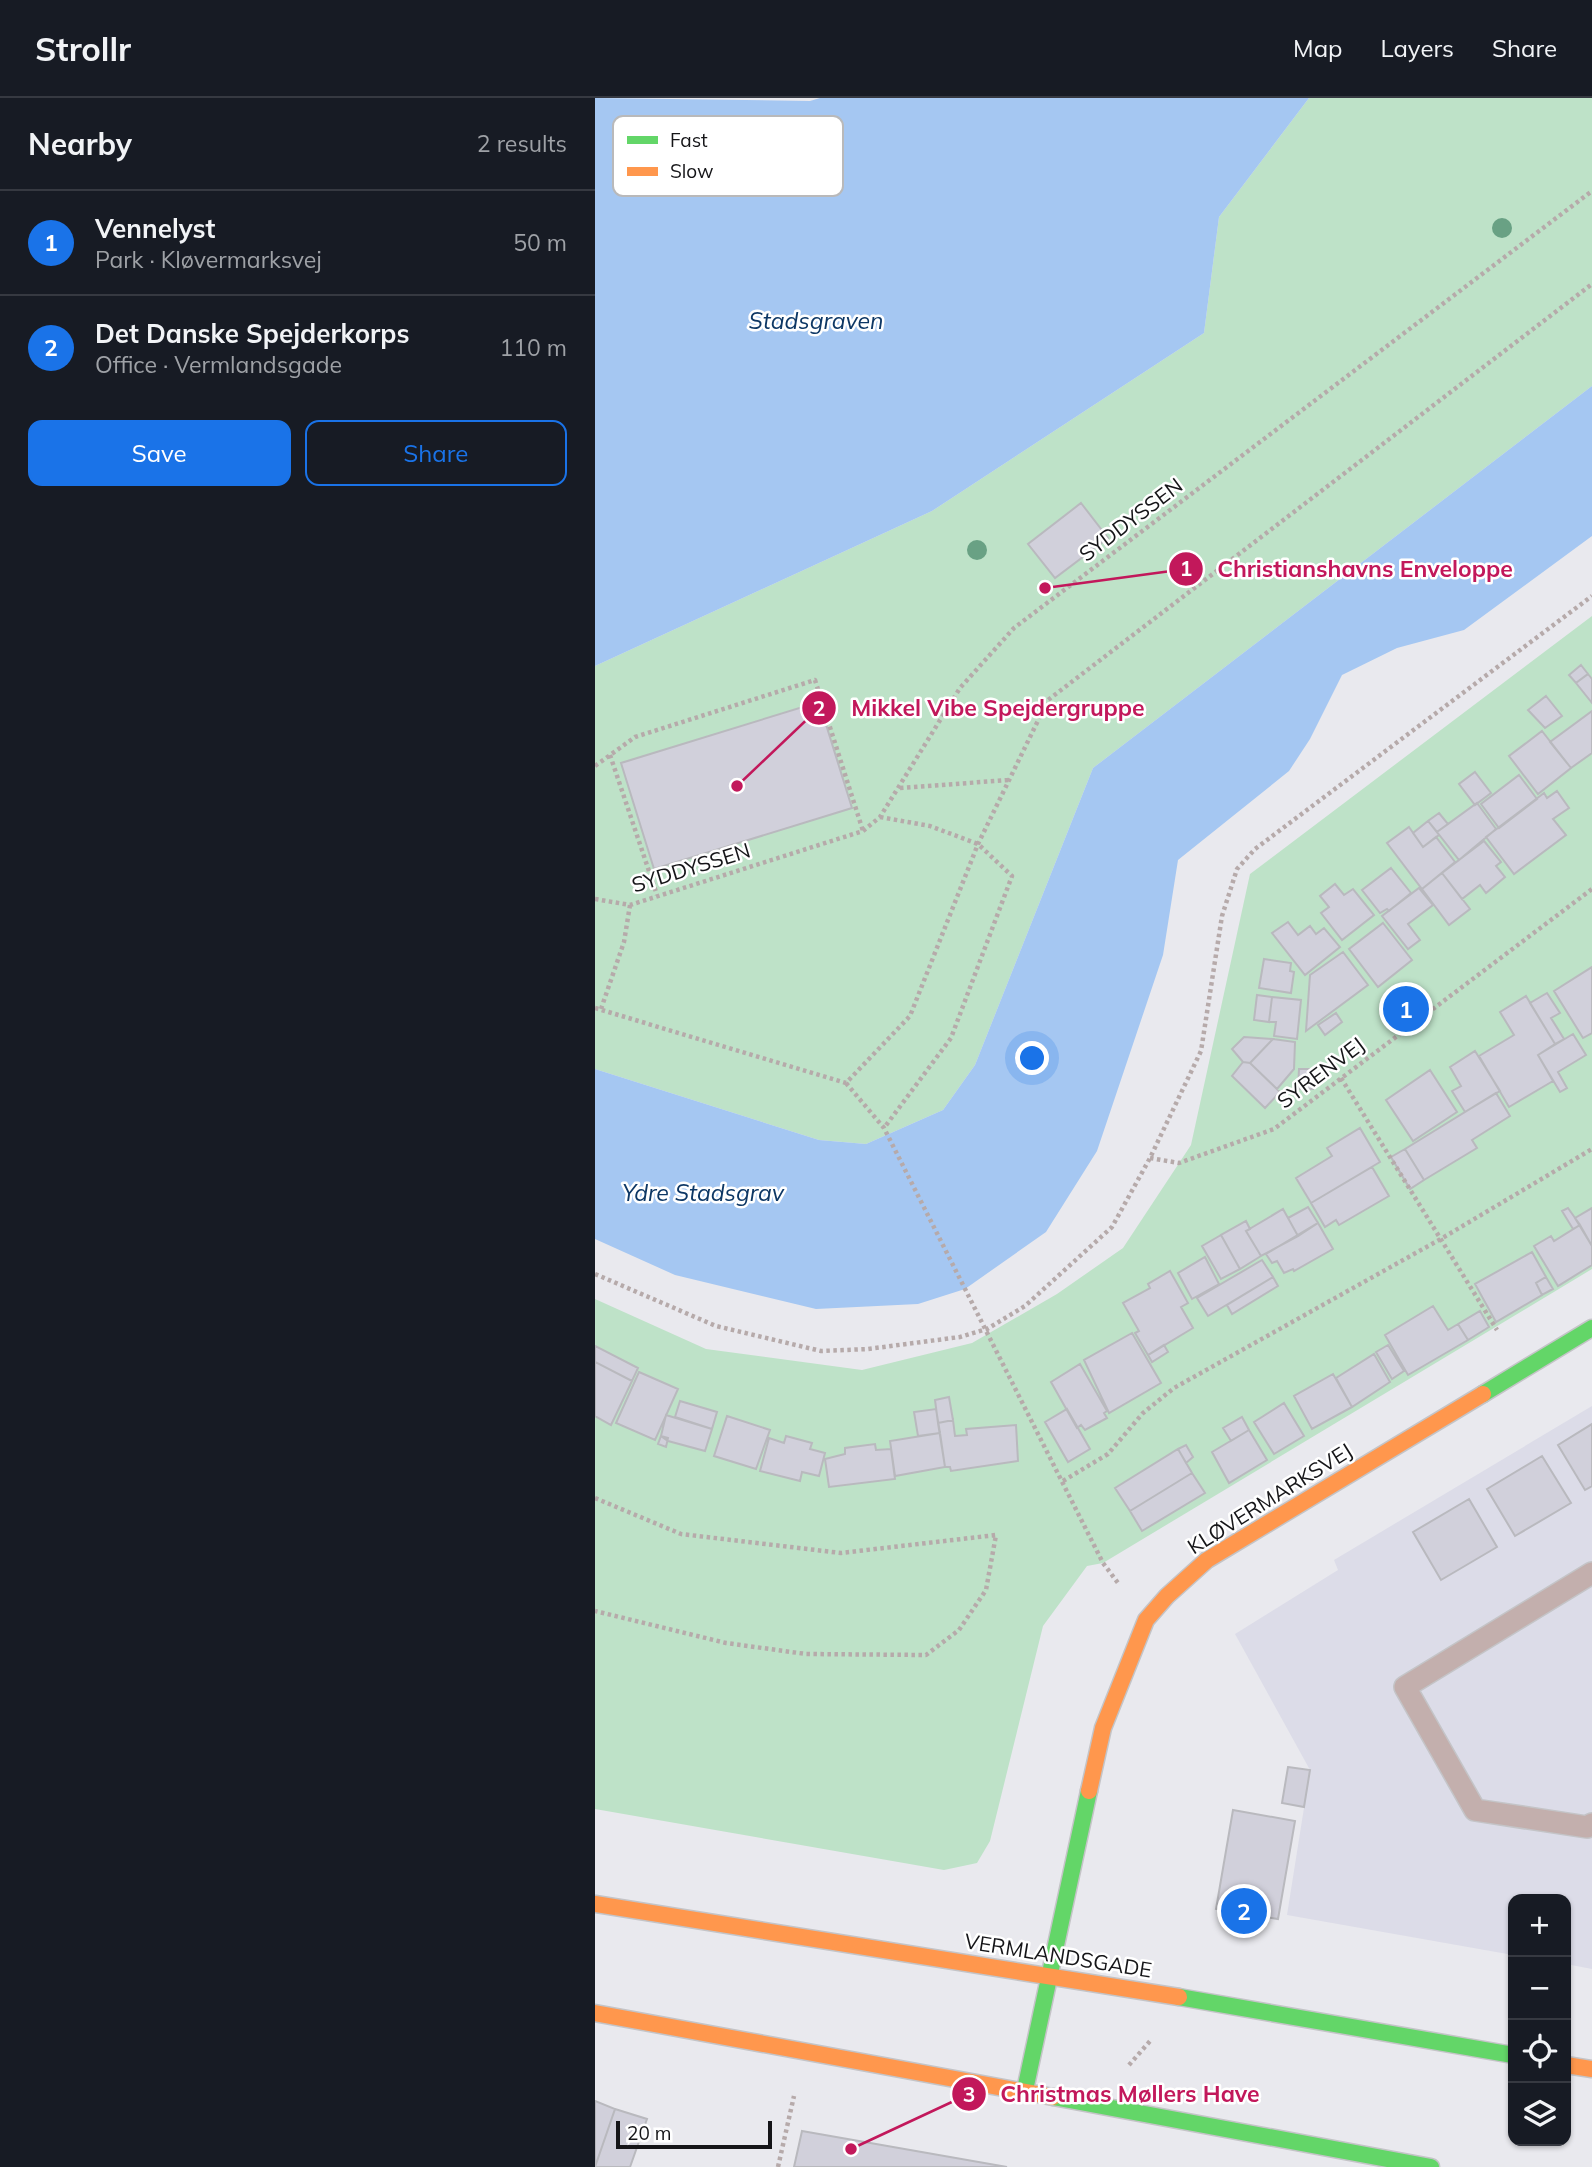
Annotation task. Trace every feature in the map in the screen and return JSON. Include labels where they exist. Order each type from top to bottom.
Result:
[{"type":"street","name":"KLØVERMARKSVEJ","points":[[1025,2091],[1103,1728],[1146,1620],[1167,1596],[1207,1560],[1592,1328]]},
{"type":"street","name":"VERMLANDSGADE","points":[[595,1904],[1049,1975],[1508,2055]]},
{"type":"street","points":[[595,2013],[1431,2167]]},
{"type":"street","points":[[1571,2066],[1592,2069]]},
{"type":"lane","points":[[1592,1573],[1405,1687],[1475,1810],[1587,1827],[1592,1824]]},
{"type":"path","name":"SYDDYSSEN","points":[[595,900],[630,905],[863,831],[880,817],[960,688],[1014,628],[1592,191]]},
{"type":"path","points":[[846,1083],[910,1016],[978,844],[1048,700],[1592,284]]},
{"type":"path","points":[[595,1274],[716,1326],[821,1351],[960,1337],[987,1329],[1025,1306],[1112,1227],[1150,1158],[1201,1051],[1222,916],[1237,869],[1255,849],[1592,596]]},
{"type":"path","points":[[595,766],[635,737],[815,680],[863,831]]},
{"type":"path","points":[[610,755],[657,895]]},
{"type":"path","points":[[899,788],[1009,780]]},
{"type":"path","points":[[880,817],[930,826],[978,844],[1011,876],[951,1038],[884,1128]]},
{"type":"path","name":"SYRENVEJ","points":[[1150,1158],[1179,1163],[1274,1129],[1592,888]]},
{"type":"path","points":[[630,905],[624,942],[598,1009],[846,1083],[884,1128],[1106,1568],[1146,1620]]},
{"type":"path","points":[[1341,1078],[1521,1370]]},
{"type":"path","points":[[1063,1481],[1108,1454],[1143,1413],[1174,1388],[1439,1240],[1592,1149]]},
{"type":"path","points":[[595,1498],[681,1534],[842,1553],[996,1535],[986,1590],[960,1630],[926,1655],[806,1654],[726,1643],[595,1611]]},
{"type":"path","points":[[1128,2070],[1130,2060],[1157,2035]]},
{"type":"path","points":[[778,2167],[804,2050]]},
{"type":"shaded area","points":[[1592,1406],[1592,1969],[1571,1965],[1571,1894],[1508,1894],[1508,1954],[1287,1915],[1310,1770],[1235,1634],[1338,1570],[1334,1560]]},
{"type":"green space","points":[[1309,98],[1592,98],[1592,386],[1093,768],[975,1065],[943,1110],[866,1144],[819,1140],[595,1069],[595,666],[932,511],[1204,333],[1219,217]]},
{"type":"green space","points":[[1592,616],[1592,1269],[1103,1563],[1087,1566],[1043,1626],[990,1841],[977,1863],[944,1870],[595,1809],[595,1299],[706,1349],[862,1370],[972,1343],[1057,1294],[1123,1248],[1191,1145],[1250,874]]},
{"type":"water","name":"Stadsgraven","points":[[595,98],[810,101],[820,98],[1309,98],[1219,217],[1204,333],[932,511],[595,666]]},
{"type":"water","name":"Ydre Stadsgrav","points":[[1592,386],[1592,536],[1464,630],[1397,648],[1342,675],[1310,739],[1289,771],[1178,860],[1163,955],[1097,1151],[1046,1232],[965,1289],[918,1304],[816,1309],[675,1275],[595,1239],[595,1069],[819,1140],[866,1144],[943,1110],[975,1065],[1093,768]]},
{"type":"building","points":[[1081,503],[1108,538],[1055,578],[1028,544]]},
{"type":"building","points":[[1581,665],[1588,674],[1576,683],[1569,675]]},
{"type":"building","points":[[1588,674],[1592,679],[1592,703],[1576,683]]},
{"type":"building","points":[[1546,696],[1562,716],[1545,728],[1528,710]]},
{"type":"building","points":[[819,702],[852,808],[654,869],[621,763]]},
{"type":"building","points":[[1592,711],[1592,753],[1571,768],[1550,742]]},
{"type":"building","points":[[1542,731],[1571,768],[1538,794],[1509,756]]},
{"type":"building","points":[[1475,772],[1491,793],[1475,805],[1459,784]]},
{"type":"building","points":[[1519,775],[1537,799],[1499,828],[1481,804]]},
{"type":"building","points":[[1557,791],[1569,808],[1553,819],[1566,835],[1514,874],[1486,837],[1544,793],[1547,798]]},
{"type":"building","points":[[1477,803],[1496,829],[1459,860],[1437,832]]},
{"type":"building","points":[[1439,813],[1448,824],[1437,832],[1428,821]]},
{"type":"building","points":[[1428,821],[1439,835],[1423,847],[1413,833]]},
{"type":"building","points":[[1409,827],[1423,847],[1436,837],[1455,862],[1422,889],[1387,843]]},
{"type":"building","points":[[1484,841],[1501,862],[1496,866],[1505,877],[1486,893],[1480,885],[1462,899],[1442,873]]},
{"type":"building","points":[[1391,868],[1411,893],[1389,911],[1387,909],[1380,913],[1362,890]]},
{"type":"building","points":[[1442,873],[1470,909],[1449,925],[1422,889]]},
{"type":"building","points":[[1335,884],[1344,895],[1353,889],[1374,915],[1342,940],[1321,913],[1329,907],[1320,896]]},
{"type":"building","points":[[1419,888],[1433,905],[1408,924],[1420,940],[1408,949],[1382,916]]},
{"type":"building","points":[[1288,922],[1298,935],[1310,926],[1316,934],[1324,928],[1340,947],[1305,975],[1272,933]]},
{"type":"building","points":[[1383,923],[1412,960],[1378,987],[1349,949]]},
{"type":"building","points":[[1343,952],[1368,985],[1306,1031],[1310,975]]},
{"type":"building","points":[[1264,959],[1291,963],[1290,971],[1294,972],[1291,993],[1259,988]]},
{"type":"building","points":[[1592,967],[1592,1033],[1583,1038],[1554,991]]},
{"type":"building","points":[[1547,993],[1560,1013],[1551,1018],[1564,1039],[1555,1044],[1530,1003]]},
{"type":"building","points":[[1257,995],[1272,997],[1269,1022],[1254,1020]]},
{"type":"building","points":[[1526,996],[1555,1044],[1538,1055],[1553,1081],[1509,1107],[1479,1056],[1514,1035],[1500,1012]]},
{"type":"building","points":[[1272,997],[1301,1000],[1297,1039],[1274,1036],[1276,1022],[1269,1022]]},
{"type":"building","points":[[1336,1013],[1342,1022],[1325,1035],[1318,1025]]},
{"type":"building","points":[[1573,1034],[1586,1055],[1558,1072],[1567,1088],[1560,1092],[1538,1055]]},
{"type":"building","points":[[1244,1037],[1273,1039],[1250,1063],[1243,1062],[1232,1049]]},
{"type":"building","points":[[1273,1039],[1295,1042],[1294,1069],[1277,1089],[1250,1063]]},
{"type":"building","points":[[1475,1051],[1500,1091],[1465,1112],[1452,1091],[1461,1086],[1450,1067]]},
{"type":"building","points":[[1243,1062],[1250,1063],[1280,1092],[1265,1108],[1232,1076]]},
{"type":"building","points":[[1299,1069],[1314,1069],[1313,1089],[1298,1089]]},
{"type":"building","points":[[1430,1070],[1457,1112],[1413,1141],[1386,1100]]},
{"type":"building","points":[[1496,1093],[1510,1116],[1472,1140],[1477,1148],[1424,1180],[1405,1149]]},
{"type":"building","points":[[1360,1128],[1380,1162],[1311,1203],[1296,1178],[1332,1156],[1327,1148]]},
{"type":"building","points":[[1405,1149],[1424,1180],[1410,1189],[1391,1157]]},
{"type":"building","points":[[1372,1167],[1389,1196],[1339,1225],[1336,1220],[1325,1227],[1311,1203]]},
{"type":"building","points":[[1308,1207],[1318,1223],[1298,1236],[1288,1218]]},
{"type":"building","points":[[1568,1208],[1580,1225],[1573,1229],[1562,1211]]},
{"type":"building","points":[[1592,1208],[1592,1246],[1575,1218]]},
{"type":"building","points":[[1283,1209],[1298,1236],[1261,1256],[1246,1231]]},
{"type":"building","points":[[1246,1221],[1250,1229],[1246,1231],[1261,1256],[1240,1269],[1221,1235]]},
{"type":"building","points":[[1318,1223],[1333,1249],[1294,1271],[1293,1269],[1284,1273],[1277,1261],[1272,1263],[1266,1254]]},
{"type":"building","points":[[1580,1225],[1592,1246],[1592,1265],[1558,1286],[1534,1246],[1551,1236],[1554,1241]]},
{"type":"building","points":[[1221,1235],[1240,1269],[1221,1279],[1202,1246]]},
{"type":"building","points":[[1532,1252],[1546,1277],[1536,1283],[1542,1295],[1496,1322],[1475,1284]]},
{"type":"building","points":[[1205,1257],[1219,1284],[1192,1299],[1178,1273]]},
{"type":"building","points":[[1262,1260],[1273,1277],[1208,1316],[1197,1298]]},
{"type":"building","points":[[1170,1271],[1188,1303],[1181,1307],[1193,1328],[1148,1355],[1135,1333],[1139,1331],[1123,1303],[1150,1288],[1148,1284]]},
{"type":"building","points":[[1273,1277],[1278,1286],[1232,1314],[1227,1305]]},
{"type":"building","points":[[1546,1277],[1553,1289],[1542,1295],[1536,1283]]},
{"type":"building","points":[[1433,1306],[1448,1330],[1458,1324],[1468,1340],[1408,1375],[1385,1335]]},
{"type":"building","points":[[1480,1311],[1489,1327],[1468,1340],[1458,1324]]},
{"type":"building","points":[[1132,1333],[1161,1383],[1109,1413],[1084,1360]]},
{"type":"building","points":[[1164,1345],[1168,1352],[1152,1362],[1148,1355]]},
{"type":"building","points":[[1388,1345],[1404,1371],[1392,1379],[1376,1352]]},
{"type":"building","points":[[595,1346],[638,1368],[632,1381],[595,1362]]},
{"type":"building","points":[[1374,1354],[1390,1382],[1352,1407],[1336,1378]]},
{"type":"building","points":[[595,1362],[632,1381],[611,1425],[595,1416]]},
{"type":"building","points":[[1080,1364],[1107,1411],[1104,1413],[1107,1418],[1085,1430],[1081,1425],[1077,1428],[1051,1382]]},
{"type":"building","points":[[639,1372],[678,1389],[655,1440],[616,1423]]},
{"type":"building","points":[[1333,1374],[1352,1407],[1312,1429],[1294,1396]]},
{"type":"building","points":[[949,1397],[953,1420],[938,1423],[935,1400]]},
{"type":"building","points":[[680,1401],[717,1412],[712,1429],[675,1417]]},
{"type":"building","points":[[1284,1403],[1304,1436],[1274,1454],[1254,1422]]},
{"type":"building","points":[[936,1409],[940,1433],[918,1436],[914,1412]]},
{"type":"building","points":[[1067,1409],[1090,1449],[1068,1462],[1045,1422]]},
{"type":"building","points":[[666,1415],[712,1429],[705,1451],[668,1441],[661,1436]]},
{"type":"building","points":[[727,1416],[770,1430],[756,1469],[714,1456]]},
{"type":"building","points":[[1242,1417],[1249,1430],[1231,1441],[1223,1428]]},
{"type":"building","points":[[953,1420],[955,1436],[967,1435],[966,1429],[1016,1425],[1018,1461],[951,1471],[950,1467],[945,1467],[938,1423]]},
{"type":"building","points":[[1592,1424],[1592,1486],[1585,1490],[1558,1445]]},
{"type":"building","points":[[1249,1430],[1267,1460],[1229,1483],[1212,1452]]},
{"type":"building","points":[[940,1433],[945,1467],[895,1476],[890,1441]]},
{"type":"building","points":[[661,1436],[668,1438],[666,1447],[658,1444]]},
{"type":"building","points":[[786,1436],[812,1443],[810,1449],[825,1453],[819,1476],[802,1472],[800,1481],[760,1471],[769,1438],[784,1443]]},
{"type":"building","points":[[875,1444],[876,1450],[891,1449],[895,1479],[829,1487],[825,1459],[845,1454],[845,1448]]},
{"type":"building","points":[[1186,1445],[1193,1457],[1186,1463],[1178,1449]]},
{"type":"building","points":[[1178,1449],[1192,1473],[1130,1511],[1115,1488]]},
{"type":"building","points":[[1542,1456],[1571,1503],[1515,1536],[1487,1489]]},
{"type":"building","points":[[1192,1473],[1205,1493],[1142,1531],[1130,1511]]},
{"type":"building","points":[[1469,1499],[1497,1547],[1441,1580],[1413,1532]]},
{"type":"building","points":[[1288,1767],[1310,1770],[1304,1807],[1282,1803]]},
{"type":"building","points":[[1233,1810],[1295,1821],[1278,1919],[1216,1909]]},
{"type":"building","points":[[595,2101],[615,2109],[595,2167]]},
{"type":"building","points":[[615,2109],[647,2119],[630,2167],[595,2167]]},
{"type":"building","points":[[802,2131],[1007,2167],[794,2167]]},
{"type":"traffic: fast","points":[[1483,1394],[1592,1328]]},
{"type":"traffic: fast","points":[[1025,2090],[1089,1791]]},
{"type":"traffic: fast","points":[[1179,1997],[1508,2054]]},
{"type":"traffic: fast","points":[[1053,2097],[1431,2167]]},
{"type":"traffic: slow","points":[[1089,1791],[1103,1728],[1146,1620],[1167,1596],[1207,1560],[1483,1394]]},
{"type":"traffic: slow","points":[[595,1904],[1179,1997]]},
{"type":"traffic: slow","points":[[595,2013],[1053,2097]]},
{"type":"traffic: slow","points":[[1571,2066],[1592,2069]]},
{"type":"place","name":"Christianshavns Enveloppe","points":[[1045,588]]},
{"type":"place","name":"Mikkel Vibe Spejdergruppe","points":[[737,786]]},
{"type":"place","name":"Vennelyst","points":[[1406,1009]]},
{"type":"place","name":"Det Danske Spejderkorps","points":[[1244,1911]]},
{"type":"place","name":"Christmas Møllers Have","points":[[851,2149]]}]
